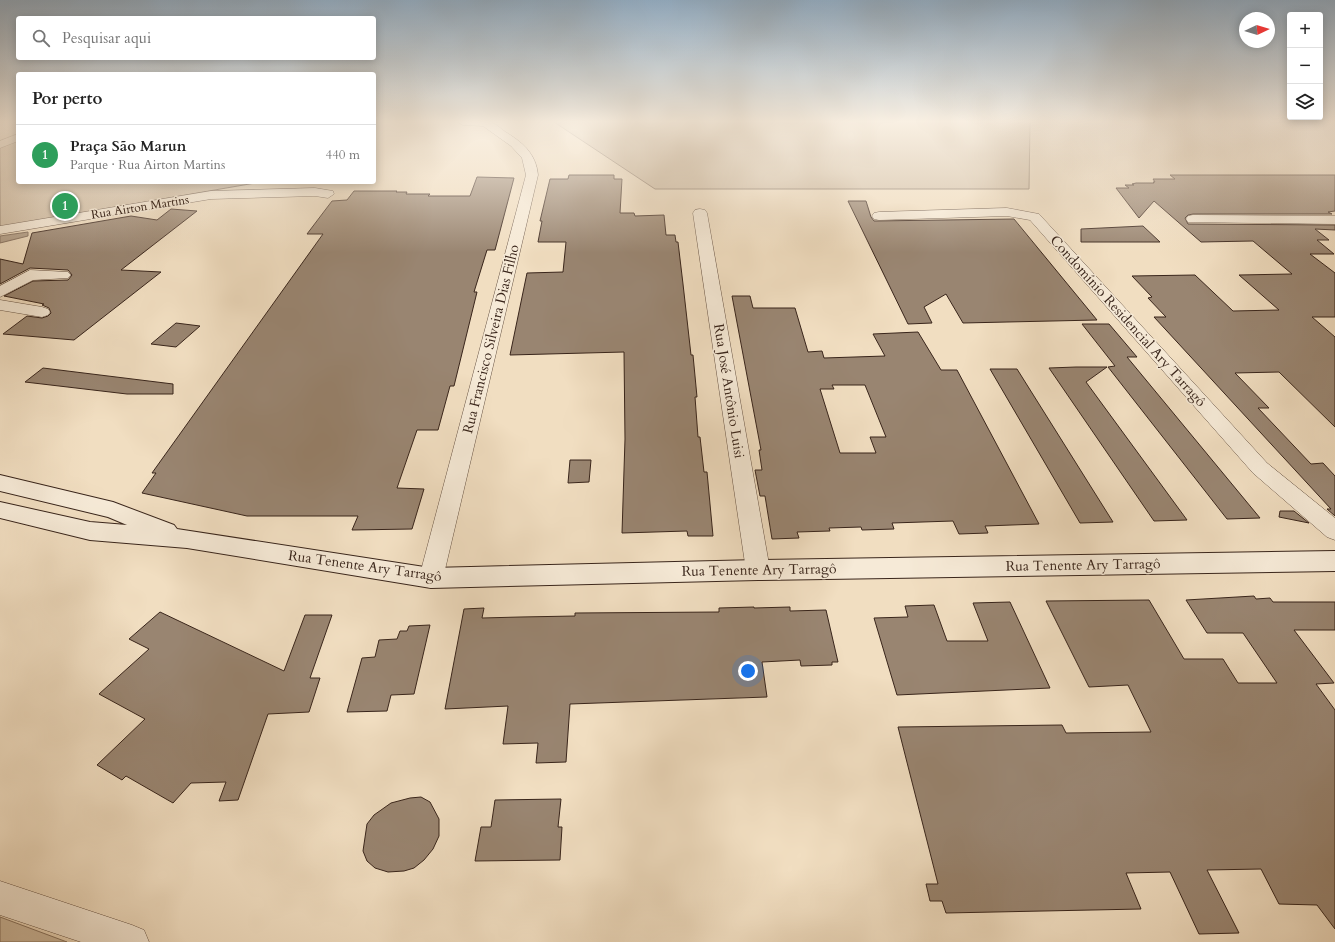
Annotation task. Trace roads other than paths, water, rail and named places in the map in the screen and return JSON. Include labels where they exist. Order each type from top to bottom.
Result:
[{"type":"main road","name":"Rua Tenente Ary Tarragô","points":[[0,483],[113,510],[187,539]]},
{"type":"main road","name":"Rua Tenente Ary Tarragô","points":[[0,510],[90,531],[187,539],[431,578],[758,570],[1335,561]]},
{"type":"street","name":"Rua Francisco Silveira Dias Filho","points":[[431,578],[532,175],[532,166]]},
{"type":"street","name":"Rua Airton Martins","points":[[0,230],[211,195],[315,192],[328,194]]},
{"type":"street","name":"Condomínio Residencial Ary Tarragô","points":[[879,216],[1007,212],[1034,217],[1260,468],[1335,531]]},
{"type":"street","name":"Rua José Antônio Luisi","points":[[700,213],[758,570]]},
{"type":"street","points":[[1193,219],[1335,220]]},
{"type":"street","points":[[0,292],[30,275],[63,275]]},
{"type":"street","points":[[0,305],[42,312]]},
{"type":"street","points":[[0,898],[132,942]]},
{"type":"place","name":"Praça São Marun","points":[[65,206]]}]
